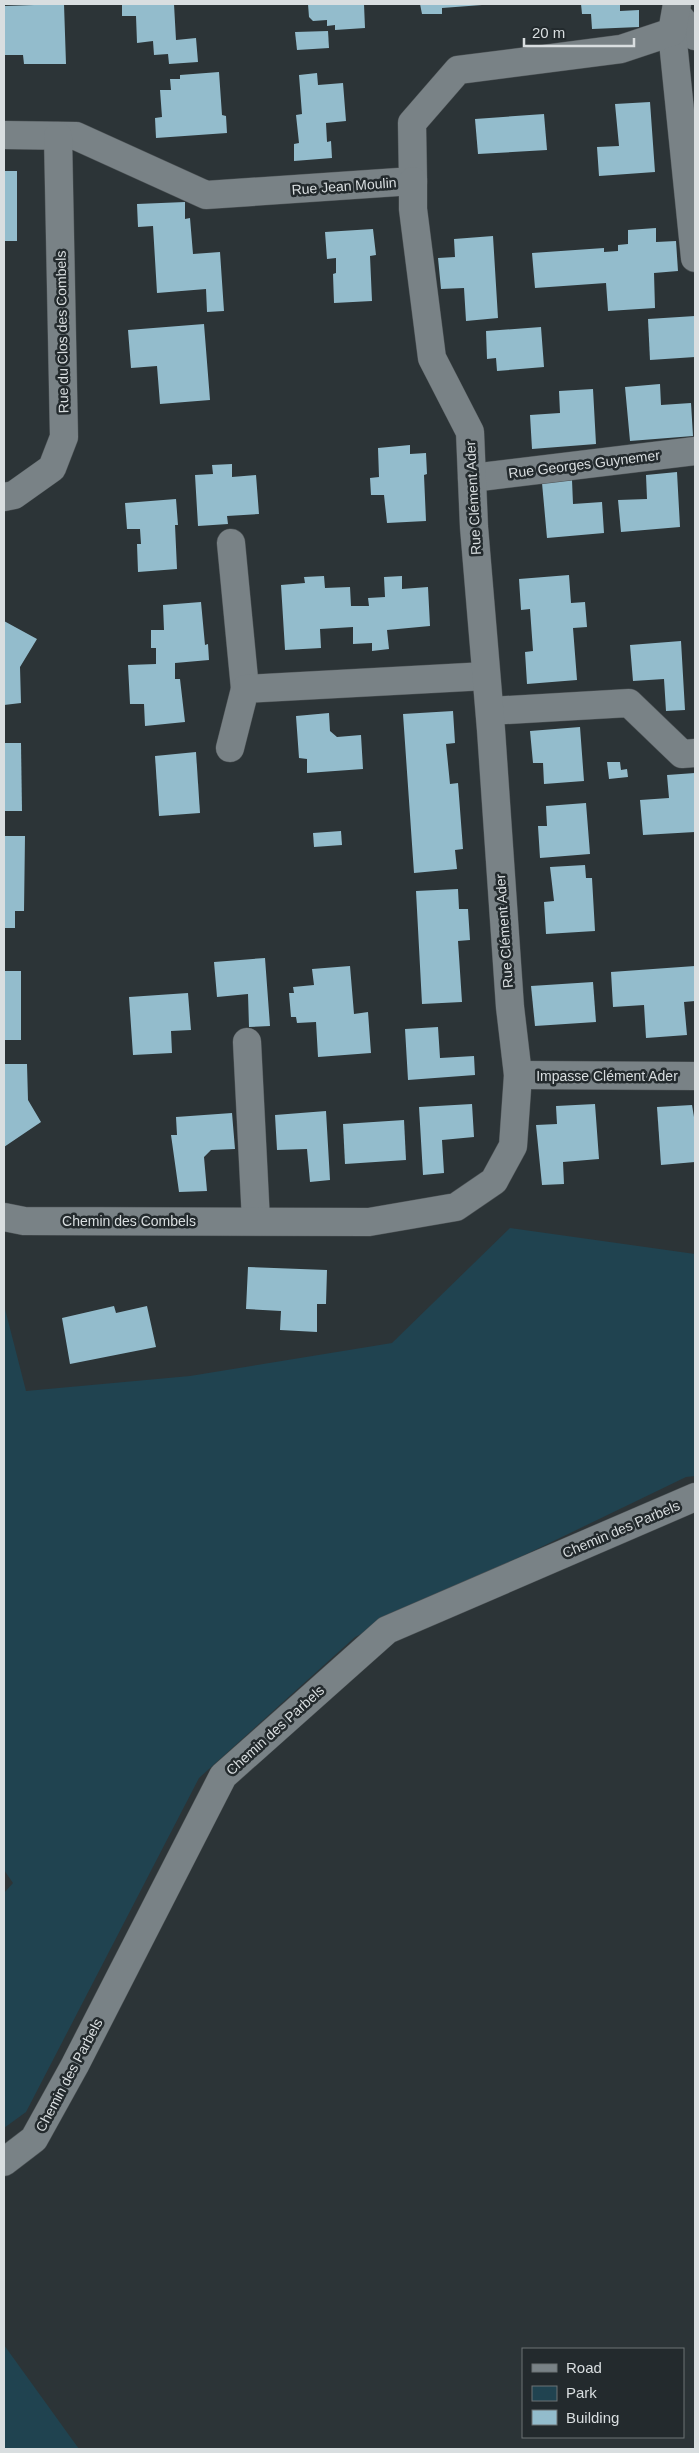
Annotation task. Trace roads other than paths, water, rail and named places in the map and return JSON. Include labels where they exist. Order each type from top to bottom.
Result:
[{"type":"street","name":"Rue Jean Moulin","points":[[4,135],[76,136],[206,195],[413,181],[412,123],[458,70],[621,49],[680,21]]},
{"type":"street","points":[[680,21],[695,258]]},
{"type":"street","name":"Rue du Clos des Combels","points":[[4,497],[14,496],[52,468],[64,437],[58,136]]},
{"type":"street","name":"Rue Clément Ader","points":[[413,181],[413,209],[432,358],[470,432],[474,527],[490,711],[510,1007],[518,1075],[513,1146],[494,1181]]},
{"type":"street","name":"Rue Georges Guynemer","points":[[472,478],[695,451]]},
{"type":"street","points":[[230,748],[245,689],[231,543]]},
{"type":"street","points":[[245,689],[486,676]]},
{"type":"street","points":[[490,711],[629,703],[682,754],[695,753]]},
{"type":"street","points":[[247,1042],[256,1222]]},
{"type":"street","name":"Impasse Clément Ader","points":[[518,1075],[695,1076]]},
{"type":"street","name":"Chemin des Combels","points":[[4,1217],[24,1221],[369,1222],[456,1207],[494,1181]]},
{"type":"street","name":"Chemin des Parbels","points":[[4,2162],[34,2139],[75,2065],[223,1776],[387,1630],[695,1498]]}]
